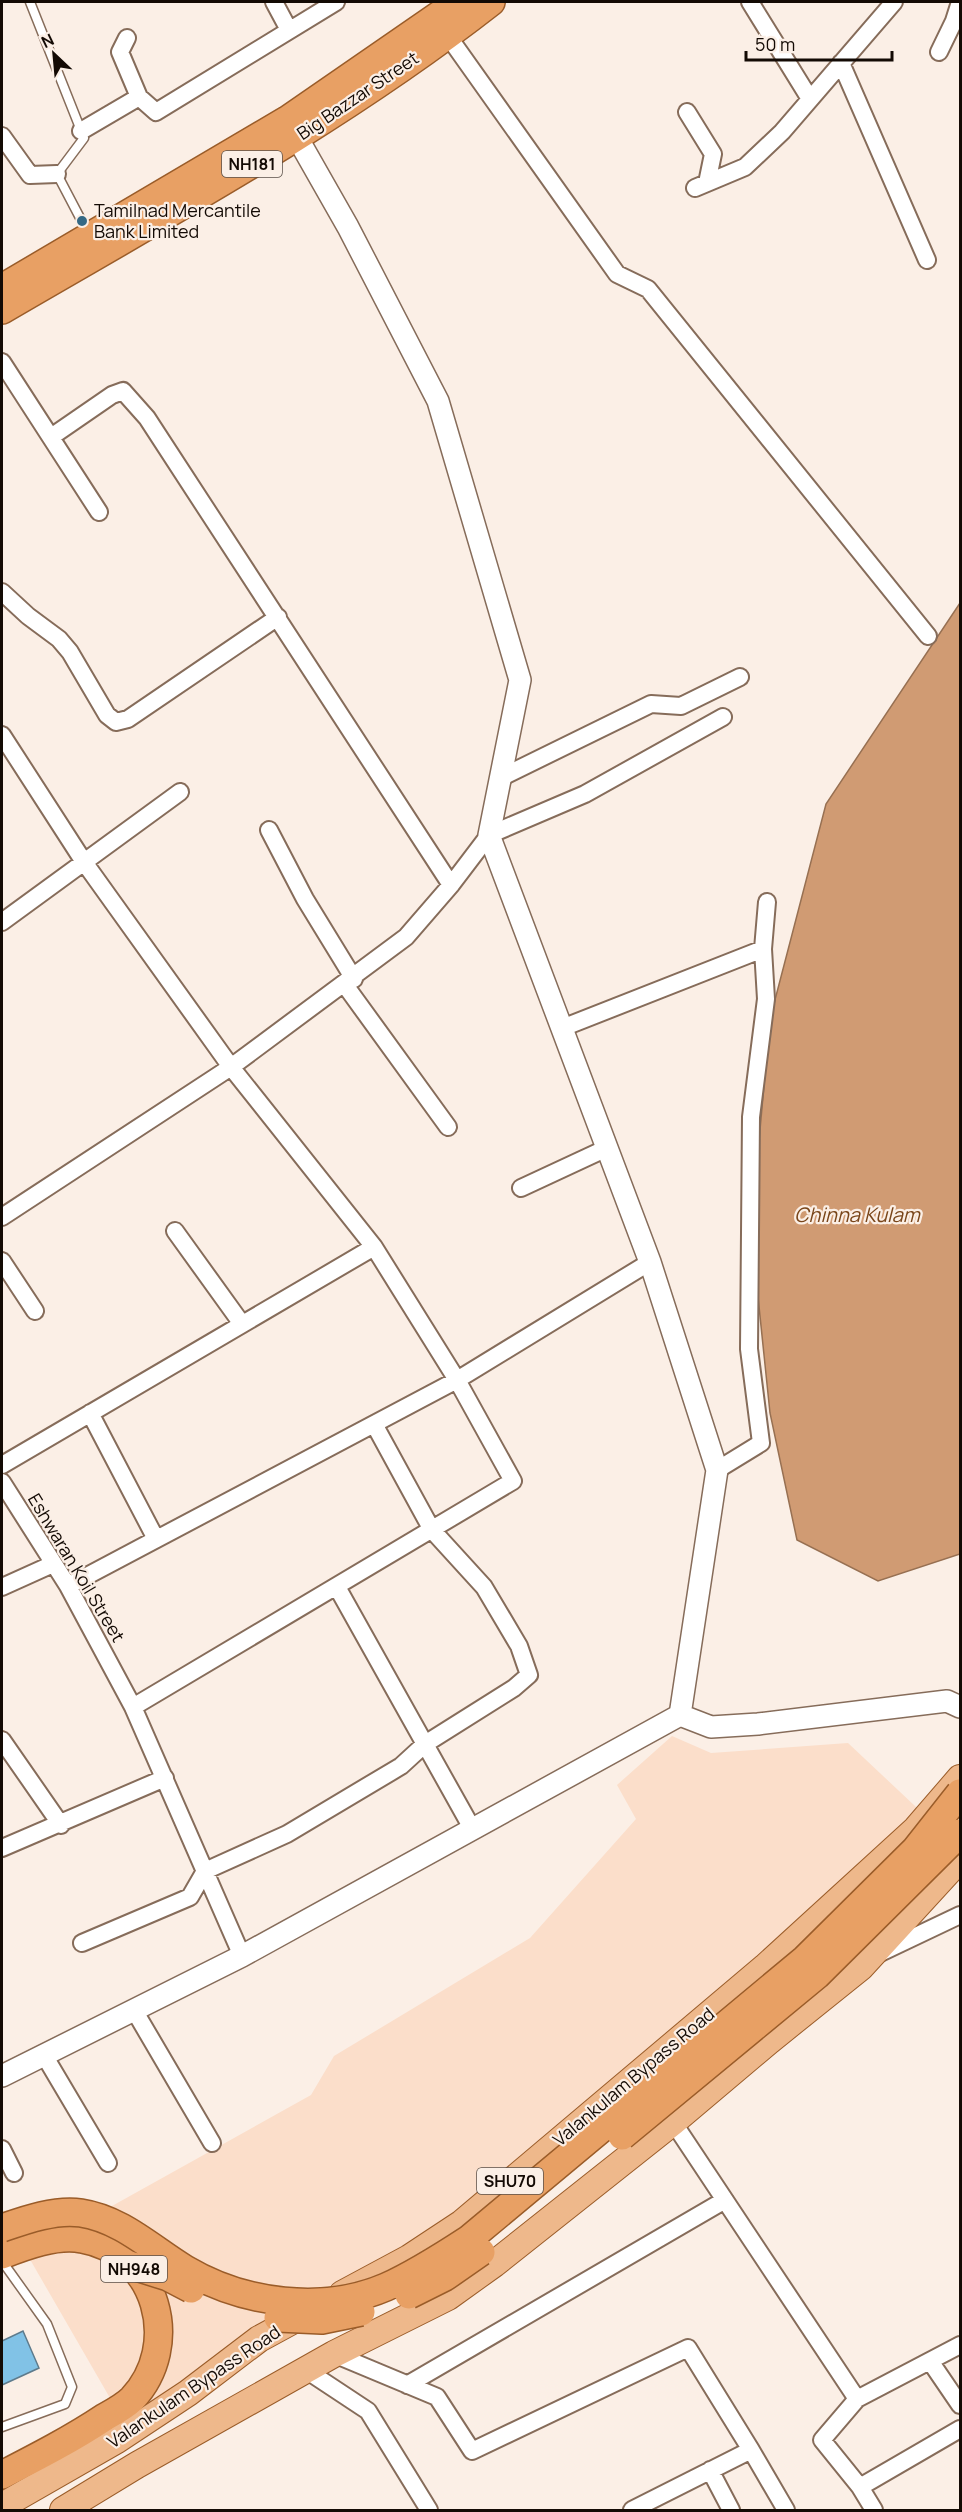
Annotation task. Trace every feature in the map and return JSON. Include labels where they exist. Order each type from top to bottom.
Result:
[{"type":"highway","name":"Big Bazzar Street","points":[[2,288],[89,235],[292,129],[458,2]]},
{"type":"highway","name":"Big Bazzar Street","points":[[2,310],[292,129],[448,36],[491,2]]},
{"type":"highway","points":[[2,2228],[55,2214],[81,2213],[101,2218],[125,2229],[186,2269],[208,2280],[273,2301],[350,2299],[386,2287],[469,2239],[805,1959],[915,1850],[960,1793]]},
{"type":"highway","points":[[130,2265],[168,2277],[205,2297],[252,2313],[299,2320],[322,2320],[356,2314],[395,2301],[445,2277],[483,2250],[817,1976],[960,1833]]},
{"type":"highway","name":"NH948","points":[[2,2255],[59,2239],[81,2238],[106,2246],[122,2255],[148,2286],[159,2330],[156,2362],[131,2400],[81,2433],[2,2475]]},
{"type":"main road","name":"Valankulam Bypass Road","points":[[2,2506],[117,2440],[202,2382],[259,2339],[409,2258],[462,2223],[765,1967],[916,1829],[960,1778]]},
{"type":"main road","name":"Valankulam Bypass Road","points":[[63,2511],[334,2354],[448,2296],[503,2257],[673,2122],[872,1956],[960,1859]]},
{"type":"main road","points":[[202,2382],[220,2418]]},
{"type":"street","points":[[274,2],[289,30]]},
{"type":"street","points":[[127,38],[120,52],[139,97],[156,112],[336,2]]},
{"type":"street","points":[[750,2],[810,99]]},
{"type":"street","points":[[687,112],[713,154],[701,186],[745,167],[782,132],[894,2]]},
{"type":"street","points":[[939,52],[954,21],[960,2]]},
{"type":"street","points":[[448,36],[617,274],[648,289],[928,636]]},
{"type":"street","points":[[841,63],[927,260]]},
{"type":"street","points":[[81,131],[139,97]]},
{"type":"street","points":[[2,1218],[231,1067],[349,982],[406,937],[451,885],[489,835],[520,680],[438,401],[348,227],[292,129]]},
{"type":"street","points":[[2,136],[30,175],[57,174]]},
{"type":"street","points":[[2,362],[99,512]]},
{"type":"street","points":[[51,437],[112,395],[123,392],[147,418],[451,885]]},
{"type":"street","points":[[2,592],[28,616],[59,639],[70,652],[107,715],[116,722],[128,719],[278,617]]},
{"type":"street","points":[[500,778],[651,704],[681,706],[740,677]]},
{"type":"street","points":[[489,835],[585,794],[723,717]]},
{"type":"street","points":[[2,735],[84,862],[231,1067],[374,1247],[457,1380],[513,1481],[133,1707]]},
{"type":"street","points":[[2,922],[180,792]]},
{"type":"street","points":[[268,830],[349,982],[448,1127]]},
{"type":"street","points":[[489,835],[650,1262],[717,1470],[680,1715]]},
{"type":"street","points":[[717,1470],[761,1443],[749,1337],[751,1117],[766,999],[763,950],[767,902]]},
{"type":"street","points":[[562,1028],[763,950]]},
{"type":"street","points":[[521,1188],[608,1148]]},
{"type":"street","points":[[175,1231],[242,1324]]},
{"type":"street","points":[[2,1465],[374,1247]]},
{"type":"street","points":[[2,1261],[36,1311]]},
{"type":"street","points":[[68,1586],[457,1380],[650,1262]]},
{"type":"street","points":[[90,1413],[156,1539]]},
{"type":"street","points":[[82,1943],[190,1897],[205,1871],[287,1834],[401,1766],[425,1744],[498,1699],[529,1675],[519,1646],[484,1587],[432,1530],[374,1424]]},
{"type":"street","name":"Eshwaran Koil Street","points":[[2,1482],[68,1586],[133,1707],[242,1956]]},
{"type":"street","points":[[2,1587],[53,1564]]},
{"type":"street","points":[[336,1587],[473,1830]]},
{"type":"street","points":[[2,2076],[242,1956],[680,1715],[711,1726],[758,1724],[956,1702]]},
{"type":"street","points":[[2,1740],[61,1824]]},
{"type":"street","points":[[2,1848],[165,1778]]},
{"type":"street","points":[[872,1956],[960,1915]]},
{"type":"street","points":[[134,2010],[212,2143]]},
{"type":"street","points":[[44,2055],[108,2163]]},
{"type":"street","points":[[673,2122],[857,2400]]},
{"type":"street","points":[[2,2149],[14,2173]]},
{"type":"street","points":[[407,2385],[725,2200]]},
{"type":"street","points":[[874,2511],[860,2487],[822,2440],[857,2400],[960,2345]]},
{"type":"street","points":[[334,2354],[437,2397],[472,2451],[688,2348],[786,2511]]},
{"type":"street","points":[[930,2361],[960,2405]]},
{"type":"street","points":[[306,2370],[368,2411],[429,2511]]},
{"type":"street","points":[[860,2487],[960,2429]]},
{"type":"street","points":[[632,2511],[751,2450]]},
{"type":"street","points":[[710,2470],[731,2511]]},
{"type":"lane","points":[[30,2],[84,138],[57,174],[89,235]]},
{"type":"lane","points":[[2,2261],[47,2324],[72,2387],[65,2404],[2,2427]]},
{"type":"shaded area","points":[[672,1736],[711,1753],[848,1743],[932,1822],[542,2162],[130,2416],[110,2398],[13,2230],[94,2216],[311,2095],[334,2056],[530,1938],[636,1819],[617,1785]]},
{"type":"water","name":"Chinna Kulam","points":[[960,603],[960,1554],[878,1581],[797,1540],[770,1413],[751,1229],[770,1019],[826,804]]},
{"type":"building","points":[[23,2331],[39,2368],[2,2385],[2,2341]]},
{"type":"place","name":"Tamilnad Mercantile Bank Limited","points":[[82,221]]}]
